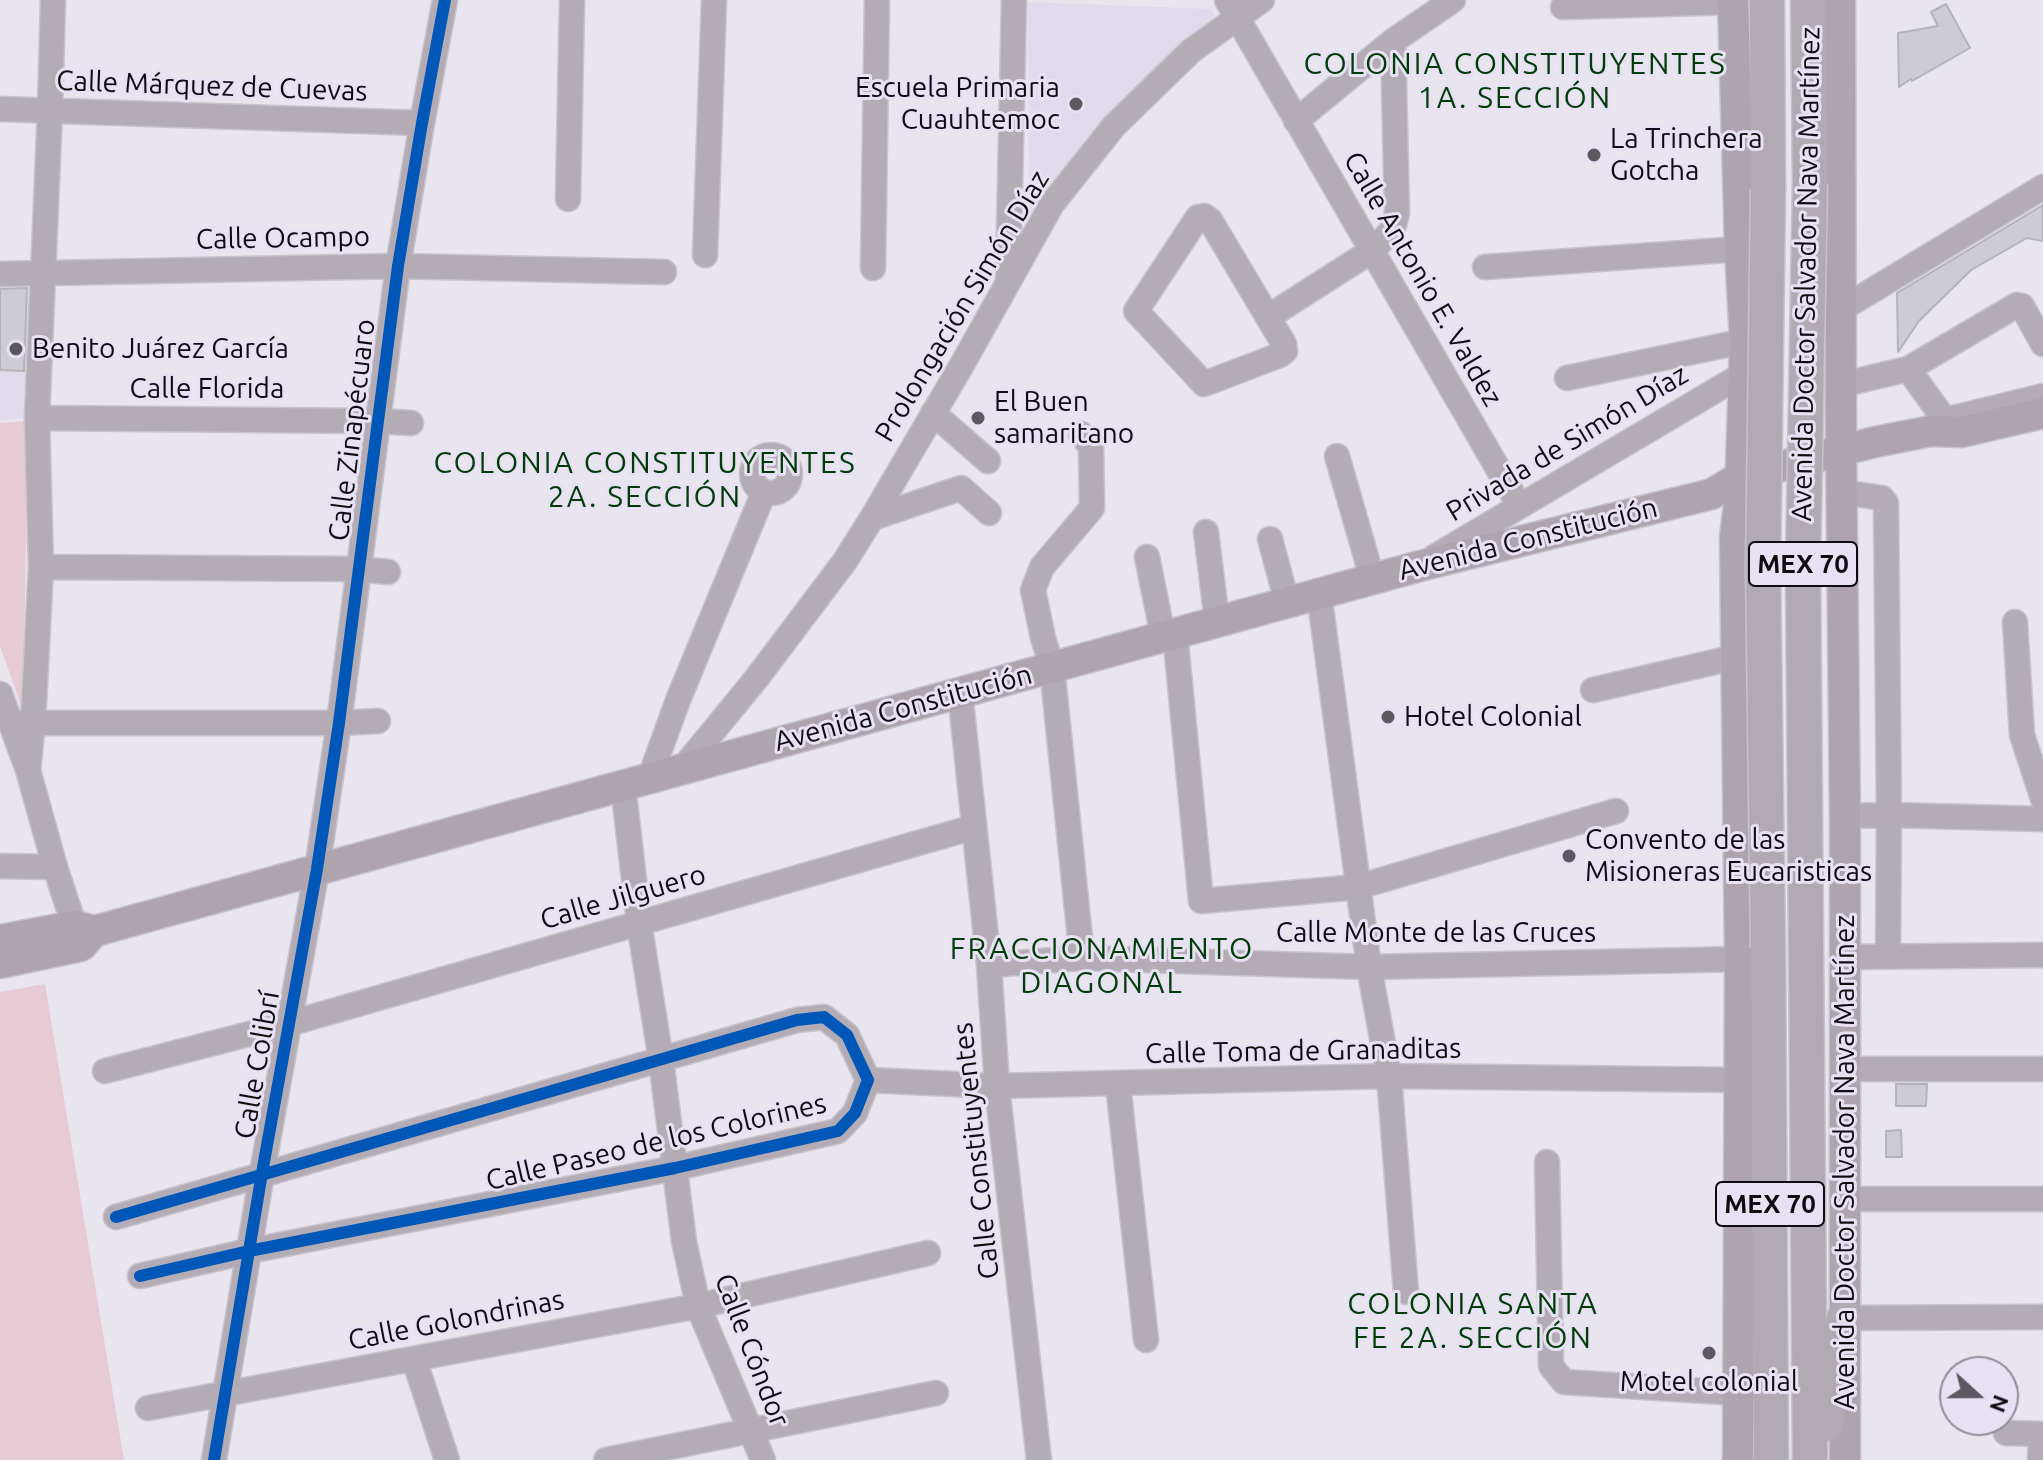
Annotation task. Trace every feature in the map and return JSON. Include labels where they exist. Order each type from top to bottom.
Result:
[{"type":"highway","name":"Avenida Doctor Salvador Nava Martínez","points":[[1767,0],[1763,569],[1754,953],[1771,1279],[1771,1460]]},
{"type":"highway","name":"Avenida Doctor Salvador Nava Martínez","points":[[1808,0],[1810,184],[1803,565],[1810,1460]]},
{"type":"highway","points":[[1748,1460],[1771,1279]]},
{"type":"highway","points":[[1820,1460],[1844,1318]]},
{"type":"main road","name":"Avenida Doctor Salvador Nava Martínez","points":[[1840,0],[1845,1460]]},
{"type":"main road","name":"Avenida Doctor Salvador Nava Martínez","points":[[1733,1],[1745,341],[1744,382],[1731,489],[1735,537],[1736,657],[1754,953],[1740,1080],[1738,1460]]},
{"type":"main road","points":[[1744,382],[1758,413],[1780,428],[1841,456]]},
{"type":"main road","name":"Avenida Constitución","points":[[1841,456],[1934,447],[1962,432],[2043,413]]},
{"type":"main road","name":"Avenida Constitución","points":[[0,963],[84,934],[1370,579],[1731,489],[1841,456],[1875,442],[1931,431],[1962,432]]},
{"type":"main road","points":[[1735,537],[1753,507],[1768,497],[1784,492],[1802,492],[1818,498],[1832,508],[1842,523]]},
{"type":"main road","name":"Avenida Constitución","points":[[0,940],[84,934]]},
{"type":"street","points":[[53,0],[37,418],[41,567],[22,723],[28,770],[55,867],[84,934]]},
{"type":"street","name":"Calle Zinapécuaro","points":[[317,869],[398,266],[445,0]]},
{"type":"street","points":[[568,199],[572,0]]},
{"type":"street","points":[[705,255],[714,0]]},
{"type":"street","points":[[873,268],[877,0]]},
{"type":"street","points":[[1008,281],[1014,0]]},
{"type":"street","name":"Prolongación Simón Díaz","points":[[683,768],[756,679],[845,561],[963,363],[1052,204],[1114,126],[1232,9],[1262,0]]},
{"type":"street","points":[[1296,121],[1393,41],[1453,0]]},
{"type":"street","points":[[1563,7],[1733,1]]},
{"type":"street","name":"Calle Antonio E. Valdez","points":[[1232,9],[1519,505]]},
{"type":"street","points":[[1268,317],[1373,250],[1393,229],[1397,213],[1393,41]]},
{"type":"street","name":"Calle Márquez de Cuevas","points":[[0,109],[422,123]]},
{"type":"street","points":[[1840,310],[2043,187]]},
{"type":"street","points":[[1204,216],[1210,220],[1268,317],[1285,351],[1204,384],[1136,311],[1198,217],[1204,216]]},
{"type":"street","points":[[1485,267],[1740,249]]},
{"type":"street","name":"Calle Ocampo","points":[[0,274],[398,266],[664,272]]},
{"type":"street","points":[[1840,385],[1908,369],[2017,305],[2022,306],[2043,344]]},
{"type":"street","points":[[1567,378],[1745,341]]},
{"type":"street","points":[[1908,369],[1945,420],[2043,396]]},
{"type":"street","name":"Privada de Simón Díaz","points":[[1420,566],[1519,505],[1744,382]]},
{"type":"street","points":[[933,413],[988,461]]},
{"type":"street","name":"Calle Florida","points":[[37,418],[411,423]]},
{"type":"street","points":[[1081,434],[1091,447],[1092,508],[1042,567],[1033,590],[1052,667],[1082,958]]},
{"type":"street","points":[[1337,456],[1370,579]]},
{"type":"street","points":[[1841,456],[1886,503],[1888,957]]},
{"type":"street","points":[[872,518],[961,488],[989,513]]},
{"type":"street","points":[[636,781],[678,700],[764,492]]},
{"type":"street","points":[[1206,532],[1217,621]]},
{"type":"street","points":[[1270,539],[1287,602]]},
{"type":"street","points":[[1147,557],[1169,635],[1201,901],[1358,887],[1616,811]]},
{"type":"street","points":[[41,567],[358,569],[388,572]]},
{"type":"street","points":[[1319,593],[1369,967],[1389,1076],[1406,1292]]},
{"type":"street","points":[[2015,622],[2022,735],[2043,799]]},
{"type":"street","points":[[1593,690],[1736,657]]},
{"type":"street","name":"Calle Constituyentes","points":[[960,692],[989,965],[997,1086],[1039,1460]]},
{"type":"street","points":[[0,694],[22,723]]},
{"type":"street","points":[[22,723],[378,721]]},
{"type":"street","name":"Calle Cóndor","points":[[636,781],[639,923],[661,1060],[684,1241],[698,1306],[763,1460]]},
{"type":"street","points":[[1845,816],[2043,819]]},
{"type":"street","name":"Calle Jilguero","points":[[105,1071],[288,1024],[974,827]]},
{"type":"street","points":[[0,866],[55,867]]},
{"type":"street","name":"Calle Colibrí","points":[[214,1460],[317,869]]},
{"type":"street","name":"Calle Monte de las Cruces","points":[[989,965],[1082,958],[1369,967],[1754,953]]},
{"type":"street","points":[[1844,957],[2043,955]]},
{"type":"street","points":[[116,1217],[797,1020],[824,1017],[847,1035],[868,1080]]},
{"type":"street","points":[[1845,1069],[2043,1069]]},
{"type":"street","name":"Calle Toma de Granaditas","points":[[868,1080],[997,1086],[1389,1076],[1740,1080]]},
{"type":"street","name":"Calle Paseo de los Colorines","points":[[140,1276],[249,1251],[675,1168],[838,1131],[855,1113],[868,1080]]},
{"type":"street","points":[[1118,1084],[1146,1340]]},
{"type":"street","points":[[1547,1162],[1551,1366],[1557,1374],[1564,1382],[1738,1393]]},
{"type":"street","points":[[1845,1199],[2043,1199]]},
{"type":"street","name":"Calle Golondrinas","points":[[148,1408],[698,1306],[928,1253]]},
{"type":"street","points":[[1844,1318],[2043,1317]]},
{"type":"street","points":[[414,1359],[447,1460]]},
{"type":"street","points":[[606,1460],[936,1393]]},
{"type":"street","points":[[2019,1433],[2041,1434],[2040,1460]]},
{"type":"shaded area","name":"Escuela Primaria Cuauhtemoc","points":[[1028,2],[1212,9],[1215,19],[1161,63],[1084,146],[1029,221]]},
{"type":"shaded area","name":"Benito Juárez García","points":[[37,280],[28,418],[0,420],[0,281]]},
{"type":"shaded area","points":[[28,421],[23,711],[0,646],[0,423]]},
{"type":"shaded area","points":[[45,984],[124,1460],[0,1460],[0,992]]},
{"type":"building","points":[[1946,4],[1970,48],[1899,87],[1898,33],[1938,26],[1931,12]]},
{"type":"building","points":[[2043,205],[2043,241],[2027,238],[1971,270],[1919,321],[1898,352],[1897,293]]},
{"type":"building","points":[[27,288],[24,371],[0,370],[0,289]]},
{"type":"building","points":[[1896,1084],[1927,1084],[1926,1106],[1896,1106]]},
{"type":"building","points":[[1901,1130],[1902,1157],[1886,1157],[1886,1131]]},
{"type":"cycle path","points":[[214,1460],[317,869],[398,266],[445,0]]},
{"type":"cycle path","points":[[116,1217],[797,1020],[824,1017],[847,1035],[868,1080],[855,1113],[838,1131],[675,1168],[249,1251],[140,1276]]},
{"type":"place","name":"Escuela Primaria Cuauhtemoc","points":[[1076,104]]},
{"type":"place","name":"La Trinchera Gotcha","points":[[1594,155]]},
{"type":"place","name":"Benito Juárez García","points":[[16,349]]},
{"type":"place","name":"El Buen samaritano","points":[[978,418]]},
{"type":"place","name":"Hotel Colonial","points":[[1388,717]]},
{"type":"place","name":"Convento de las Misioneras Eucaristicas","points":[[1569,856]]},
{"type":"place","name":"Motel colonial","points":[[1709,1353]]},
{"type":"district","name":"COLONIA CONSTITUYENTES 1A. SECCIÓN","points":[[1515,81]]},
{"type":"district","name":"COLONIA CONSTITUYENTES 2A. SECCIÓN","points":[[645,480]]},
{"type":"district","name":"FRACCIONAMIENTO DIAGONAL","points":[[1102,966]]},
{"type":"district","name":"COLONIA SANTA FE 2A. SECCIÓN","points":[[1473,1321]]}]
